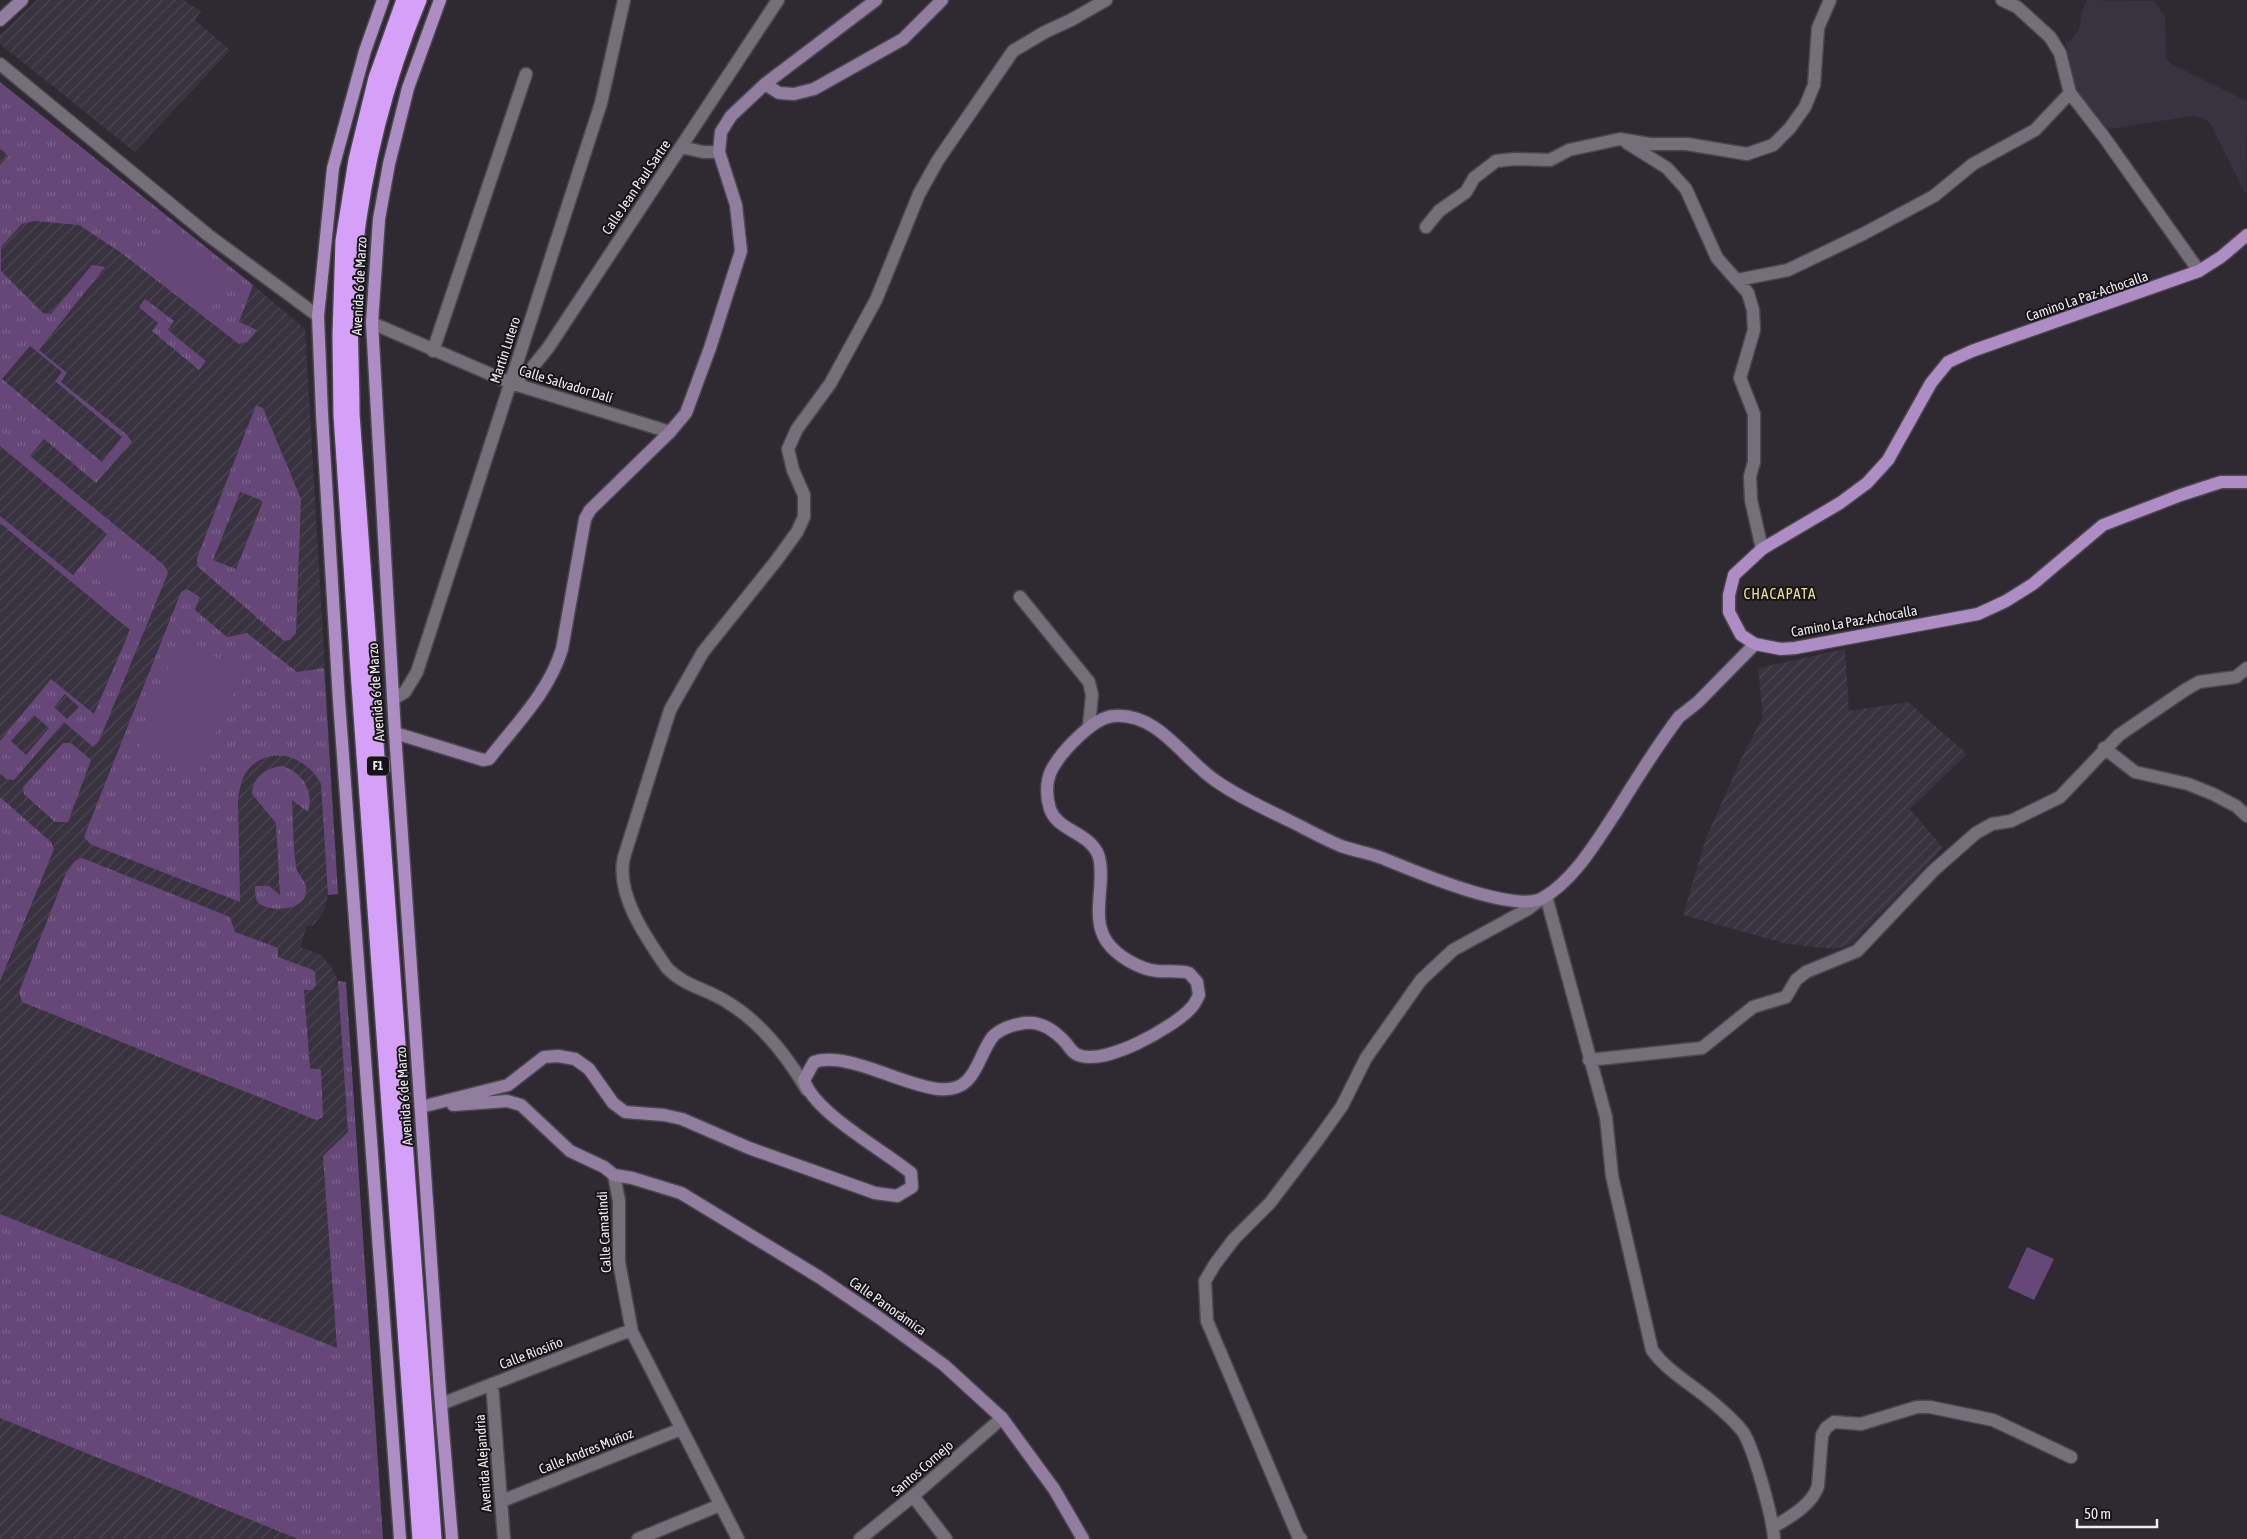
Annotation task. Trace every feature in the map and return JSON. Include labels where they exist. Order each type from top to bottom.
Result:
[{"type":"highway","name":"Avenida 6 de Marzo","points":[[404,0],[376,78],[356,160],[343,241],[340,336],[341,415],[355,637],[420,1539]]},
{"type":"highway","name":"Avenida 6 de Marzo","points":[[419,0],[388,84],[368,166],[351,291],[350,322],[352,414],[434,1539]]},
{"type":"main road","points":[[383,0],[365,51],[333,168],[318,316],[339,701],[400,1539]]},
{"type":"main road","name":"Avenida 6 de Marzo","points":[[440,0],[408,88],[389,164],[379,219],[372,323],[395,734],[452,1539]]},
{"type":"main road","name":"Camino La Paz-Achocalla","points":[[2247,234],[2221,257],[2199,271],[1972,351],[1948,362],[1931,383],[1888,460],[1867,483],[1840,503],[1762,549],[1734,575],[1729,595],[1729,612],[1741,635],[1755,644],[1782,649],[1978,614],[2006,601],[2033,584],[2103,525],[2221,482],[2247,482]]},
{"type":"street","points":[[0,20],[22,0]]},
{"type":"street","name":"Martín Lutero","points":[[393,699],[405,692],[418,672],[601,103],[624,0]]},
{"type":"street","name":"Calle Jean Paul Sartre","points":[[511,383],[531,369],[548,348],[778,0]]},
{"type":"street","points":[[395,734],[483,760],[489,759],[547,686],[562,649],[585,519],[590,510],[670,432],[686,413],[710,348],[741,251],[736,205],[719,152],[721,132],[731,116],[765,84],[876,0]]},
{"type":"street","points":[[765,84],[779,93],[794,94],[814,90],[903,39],[942,0]]},
{"type":"street","points":[[420,1107],[508,1085],[544,1057],[558,1056],[575,1059],[589,1069],[613,1103],[625,1112],[664,1115],[682,1119],[749,1148],[875,1193],[897,1196],[912,1187],[911,1173],[839,1120],[807,1090],[787,1056],[750,1018],[726,1001],[676,978],[667,968],[656,953],[625,895],[621,878],[624,857],[670,710],[703,652],[776,561],[797,532],[804,517],[804,496],[792,470],[788,449],[797,430],[830,384],[876,300],[919,194],[938,160],[1013,51],[1106,0]]},
{"type":"street","points":[[1426,227],[1439,211],[1466,192],[1474,178],[1496,162],[1515,159],[1550,160],[1569,150],[1620,139],[1649,144],[1687,144],[1747,154],[1773,145],[1790,128],[1805,107],[1814,85],[1818,28],[1830,0]]},
{"type":"street","points":[[2002,0],[2017,7],[2050,37],[2060,53],[2070,93],[2199,271]]},
{"type":"street","points":[[0,64],[208,235],[318,316]]},
{"type":"street","points":[[434,351],[526,74]]},
{"type":"street","points":[[1737,280],[1788,270],[1864,234],[1934,196],[1973,164],[2035,130],[2070,93]]},
{"type":"street","points":[[1620,139],[1667,168],[1686,189],[1717,258],[1748,293],[1753,310],[1754,330],[1740,378],[1754,414],[1754,462],[1750,472],[1750,484],[1751,500],[1762,549]]},
{"type":"street","points":[[680,147],[703,152],[719,152]]},
{"type":"street","name":"Calle Salvador Dalí","points":[[372,323],[511,383],[670,432]]},
{"type":"street","points":[[1020,597],[1089,682],[1092,695],[1089,726]]},
{"type":"street","points":[[1301,1539],[1298,1536],[1207,1321],[1205,1282],[1215,1264],[1234,1239],[1270,1203],[1318,1141],[1342,1106],[1366,1058],[1421,980],[1453,950],[1528,909],[1555,889],[1589,853],[1679,717],[1698,702],[1755,644]]},
{"type":"street","points":[[1589,1060],[1702,1048],[1753,1007],[1786,996],[1796,980],[1806,972],[1857,951],[1904,900],[1953,852],[1992,824],[2011,821],[2060,797],[2119,734],[2199,682],[2236,677],[2247,668]]},
{"type":"street","points":[[807,1090],[804,1080],[814,1062],[835,1059],[904,1081],[939,1089],[955,1087],[968,1080],[978,1068],[991,1038],[1002,1028],[1024,1023],[1042,1025],[1058,1033],[1075,1054],[1089,1058],[1111,1053],[1156,1035],[1191,1008],[1199,995],[1197,982],[1189,973],[1140,967],[1121,956],[1106,942],[1100,926],[1102,878],[1098,855],[1091,843],[1058,822],[1050,810],[1047,790],[1051,771],[1089,726],[1111,716],[1130,716],[1162,732],[1214,780],[1230,790],[1340,845],[1381,858],[1424,877],[1497,898],[1522,901],[1543,898]]},
{"type":"street","points":[[2104,748],[2135,772],[2188,784],[2214,794],[2236,806],[2247,816]]},
{"type":"street","points":[[1543,898],[1606,1116],[1612,1176],[1652,1350],[1661,1362],[1734,1421],[1744,1434],[1774,1533],[1816,1494],[1822,1435],[1826,1428],[1834,1422],[1861,1424],[1917,1407],[1930,1407],[1994,1420],[2071,1457]]},
{"type":"street","name":"Calle Camatindi","points":[[420,1107],[507,1101],[521,1105],[570,1152],[604,1167],[614,1175],[619,1201],[619,1262],[631,1330],[738,1539]]},
{"type":"street","name":"Calle Panorámica","points":[[614,1175],[632,1178],[681,1193],[819,1277],[944,1365],[1002,1418],[1054,1489],[1083,1539]]},
{"type":"street","name":"Calle Riosiño","points":[[442,1404],[631,1330]]},
{"type":"street","name":"Avenida Alejandria","points":[[492,1384],[504,1539]]},
{"type":"street","name":"Santos Cornejo","points":[[860,1539],[913,1496],[1002,1418]]},
{"type":"street","name":"Calle Andres Muñoz","points":[[502,1501],[681,1429]]},
{"type":"street","points":[[913,1496],[946,1539]]},
{"type":"street","points":[[638,1539],[720,1505]]},
{"type":"shaded area","points":[[37,0],[183,0],[201,11],[195,20],[230,50],[135,152],[0,44],[0,35]]},
{"type":"shaded area","points":[[2087,0],[2154,1],[2165,17],[2166,58],[2170,63],[2247,101],[2246,195],[2210,123],[2203,118],[2192,116],[2103,130],[2074,92],[2064,54],[2068,49],[2065,43],[2071,40],[2079,30],[2082,11]]},
{"type":"shaded area","points":[[0,82],[305,329],[338,894],[328,895],[324,911],[314,925],[307,926],[300,947],[321,955],[331,966],[338,981],[346,982],[383,1539],[0,1539]]},
{"type":"shaded area","points":[[1845,649],[1849,711],[1908,702],[1967,754],[1910,809],[1943,848],[1851,944],[1835,949],[1787,944],[1683,915],[1706,838],[1741,759],[1763,717],[1758,668]]},
{"type":"green space","points":[[0,82],[253,285],[239,322],[257,330],[247,342],[239,344],[120,252],[79,225],[34,221],[22,224],[1,247],[1,271],[43,313],[51,314],[92,265],[105,267],[39,350],[67,373],[61,382],[126,434],[132,442],[96,483],[44,439],[30,456],[164,565],[168,573],[99,741],[93,747],[64,722],[14,780],[6,779],[0,773],[0,741],[51,679],[94,714],[130,630],[0,523],[0,516],[73,575],[107,534],[0,446],[0,165],[8,156],[0,148]],"holes":[[[30,346],[62,372],[55,381],[122,437],[102,462],[2,379]],[[65,694],[79,707],[67,719],[54,707]],[[34,715],[49,728],[26,755],[11,741]]]},
{"type":"green space","points":[[172,227],[233,274],[208,306],[147,259]]},
{"type":"green space","points":[[145,299],[174,321],[168,330],[206,361],[199,370],[152,331],[158,323],[139,307]]},
{"type":"green space","points":[[256,405],[263,408],[301,499],[296,633],[290,640],[284,641],[197,566],[197,558]],"holes":[[[240,492],[263,501],[236,569],[213,560]]]},
{"type":"green space","points":[[109,558],[140,583],[126,601],[94,577]]},
{"type":"green space","points":[[187,589],[200,597],[195,610],[227,637],[247,633],[297,672],[324,668],[338,894],[328,895],[321,784],[307,766],[298,760],[288,757],[267,757],[257,762],[248,770],[242,780],[238,799],[240,902],[90,844],[84,837],[181,592]]},
{"type":"green space","points":[[180,642],[244,670],[199,771],[136,743]]},
{"type":"green space","points":[[63,743],[71,743],[91,760],[68,822],[55,822],[24,794],[23,787]]},
{"type":"green space","points":[[283,766],[301,778],[308,790],[309,804],[308,812],[292,800],[296,866],[306,886],[306,894],[297,905],[282,909],[266,907],[257,901],[255,896],[255,886],[269,886],[280,895],[276,823],[252,794],[255,783],[262,774],[271,768]]},
{"type":"green space","points":[[0,797],[51,842],[54,849],[0,981]]},
{"type":"green space","points":[[82,858],[230,917],[235,932],[278,948],[278,957],[313,970],[316,985],[312,990],[304,990],[310,1068],[321,1070],[323,1117],[316,1120],[22,1002],[19,992],[66,873],[75,861]]},
{"type":"green space","points":[[338,981],[346,982],[383,1539],[298,1539],[0,1418],[0,1214],[337,1348],[323,1156],[348,1132]]},
{"type":"green space","points":[[2027,1247],[2054,1259],[2034,1300],[2008,1288]]},
{"type":"district","name":"CHACAPATA","points":[[1780,594]]}]
